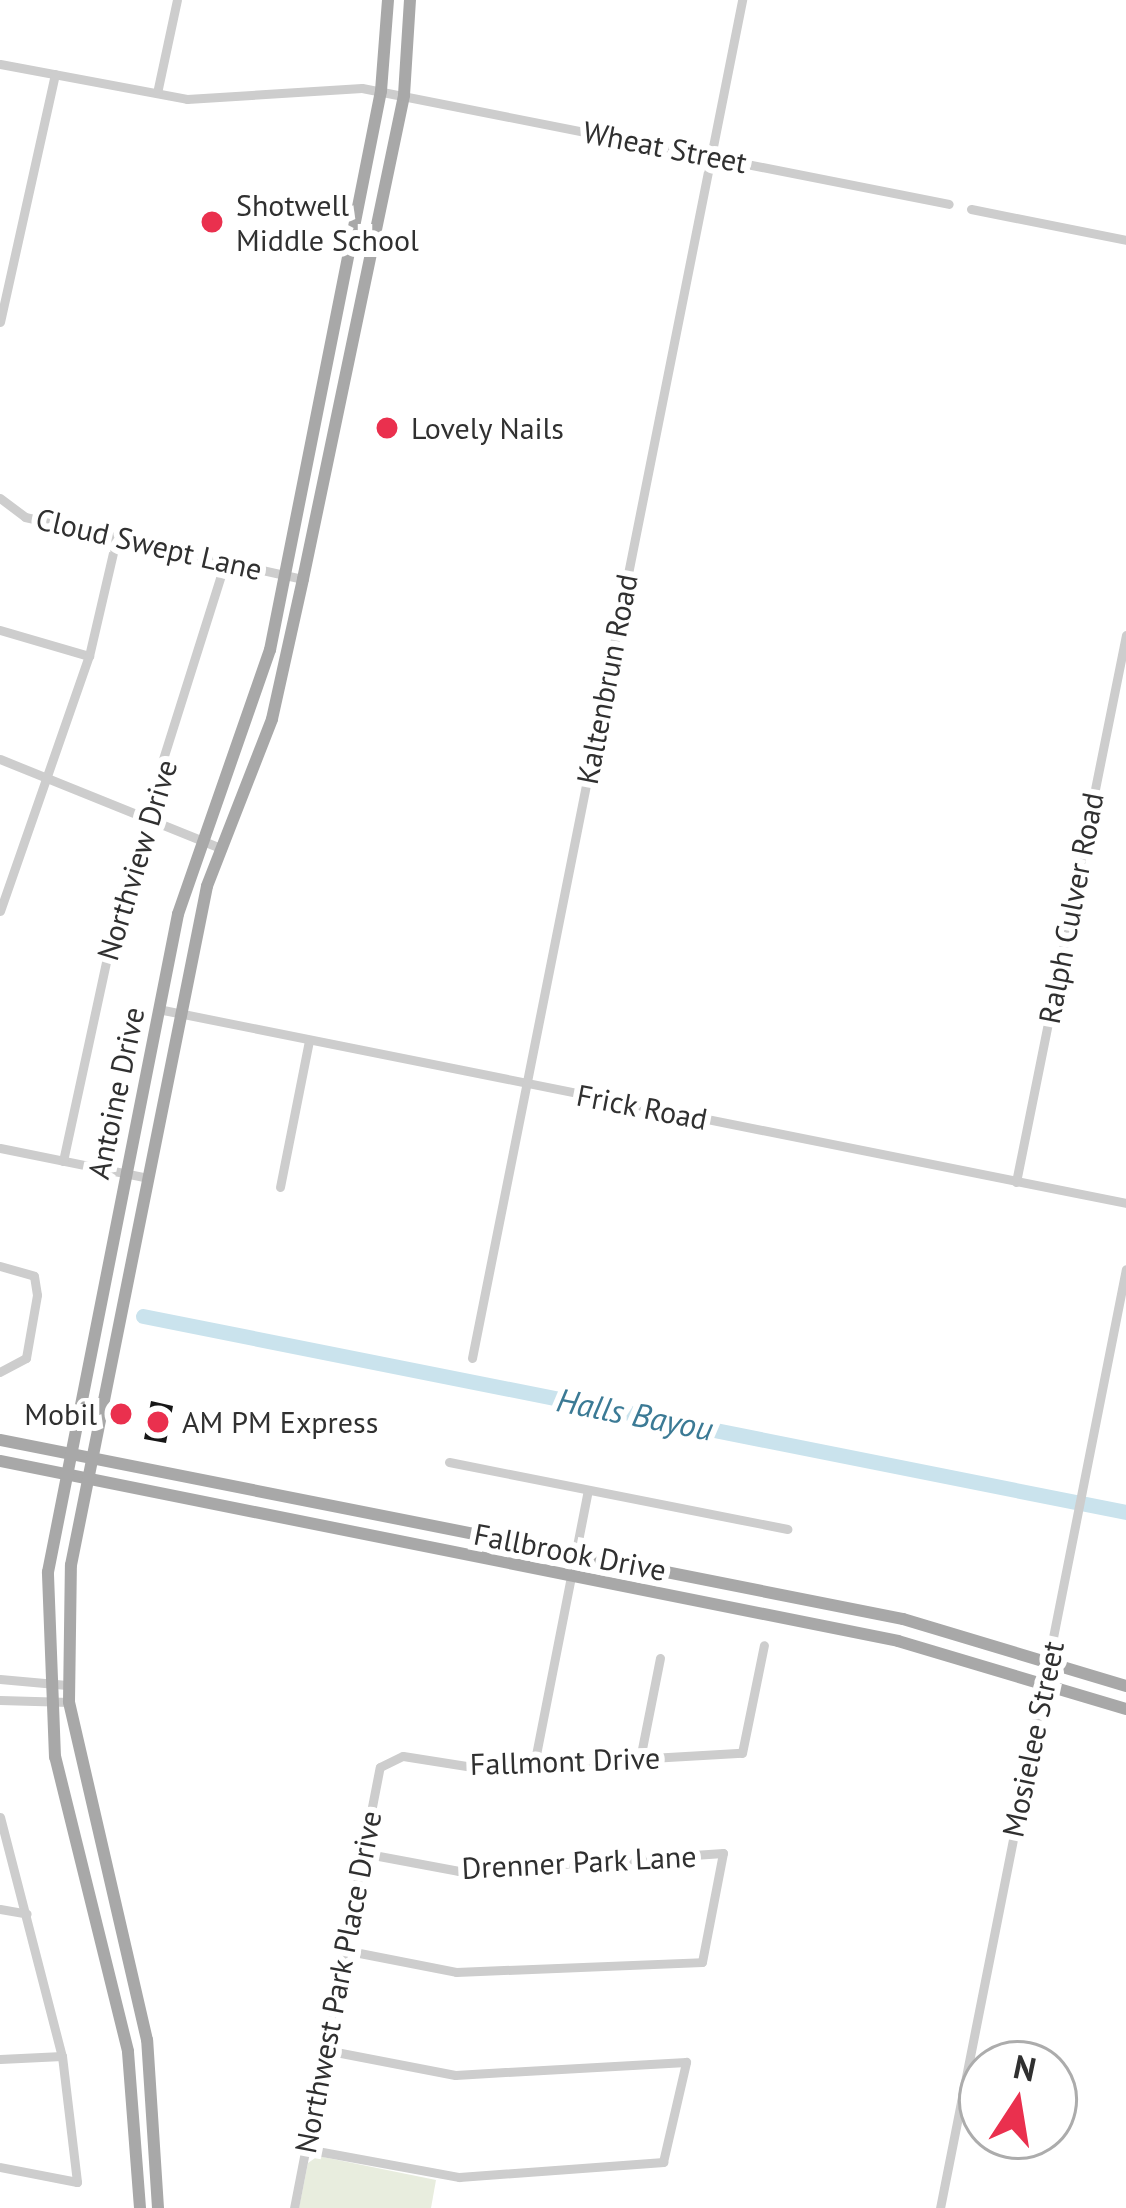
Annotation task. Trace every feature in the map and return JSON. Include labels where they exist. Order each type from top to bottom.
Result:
[{"type":"main road","name":"Antoine Drive","points":[[140,2208],[128,2051],[88,1895],[48,1702],[48,1572],[158,1009],[200,838],[254,702],[284,575],[381,91],[388,0]]},
{"type":"main road","name":"Antoine Drive","points":[[158,2208],[160,2141],[147,2040],[69,1702],[71,1565],[177,1013],[220,848],[272,719],[303,579],[404,95],[410,0]]},
{"type":"main road","points":[[330,353],[349,357]]},
{"type":"main road","name":"Fallbrook Drive","points":[[0,1440],[903,1619],[1126,1686]]},
{"type":"main road","name":"Fallbrook Drive","points":[[0,1461],[898,1641],[1126,1709]]},
{"type":"main road","points":[[302,1522],[306,1501]]},
{"type":"main road","points":[[88,1895],[109,1890]]},
{"type":"main road","points":[[138,2142],[160,2141]]},
{"type":"street","points":[[157,93],[177,0]]},
{"type":"street","name":"Kaltenbrun Road","points":[[472,1358],[742,0]]},
{"type":"street","name":"Wheat Street","points":[[0,64],[214,100],[337,85],[381,91],[949,204]]},
{"type":"street","points":[[0,322],[55,74]]},
{"type":"street","points":[[971,208],[1126,240]]},
{"type":"street","name":"Cloud Swept Lane","points":[[0,498],[25,517],[303,579]]},
{"type":"street","points":[[0,911],[43,776],[89,656],[116,540]]},
{"type":"street","name":"Northview Drive","points":[[63,1161],[145,814],[225,562]]},
{"type":"street","points":[[0,630],[89,656]]},
{"type":"street","name":"Ralph Culver Road","points":[[1016,1181],[1126,635]]},
{"type":"street","points":[[0,759],[220,848]]},
{"type":"street","name":"Frick Road","points":[[158,1009],[1126,1203]]},
{"type":"street","points":[[280,1186],[309,1040]]},
{"type":"street","points":[[0,1148],[144,1177]]},
{"type":"street","points":[[0,1266],[34,1276],[37,1295],[26,1358],[0,1372]]},
{"type":"street","name":"Mosielee Street","points":[[940,2208],[1126,1269]]},
{"type":"street","points":[[449,1462],[787,1529]]},
{"type":"street","points":[[534,1765],[588,1490]]},
{"type":"street","name":"Fallmont Drive","points":[[388,1759],[534,1765],[742,1754],[764,1645]]},
{"type":"street","points":[[640,1759],[660,1658]]},
{"type":"street","points":[[0,1679],[68,1685]]},
{"type":"street","points":[[0,1700],[69,1702]]},
{"type":"street","name":"Northwest Park Place Drive","points":[[294,2208],[363,1853],[388,1759]]},
{"type":"street","points":[[0,1817],[62,2056],[76,2182],[0,2167]]},
{"type":"street","name":"Drenner Park Lane","points":[[344,1950],[456,1972],[702,1962],[723,1853],[459,1871],[363,1853]]},
{"type":"street","points":[[0,1909],[26,1914]]},
{"type":"street","points":[[306,2149],[459,2176],[663,2162],[686,2062],[455,2075],[325,2050]]},
{"type":"street","points":[[0,2059],[62,2056]]},
{"type":"shaded area","points":[[318,2156],[436,2180],[431,2208],[299,2208],[308,2163]]},
{"type":"building","name":"AM PM Express","points":[[151,1401],[173,1406],[166,1443],[144,1439]]},
{"type":"waterway","name":"Halls Bayou","points":[[143,1316],[1126,1512]]},
{"type":"place","name":"Shotwell Middle School","points":[[212,222]]},
{"type":"place","name":"Lovely Nails","points":[[387,428]]},
{"type":"place","name":"Mobil","points":[[121,1414]]},
{"type":"place","name":"AM PM Express","points":[[158,1422]]}]
